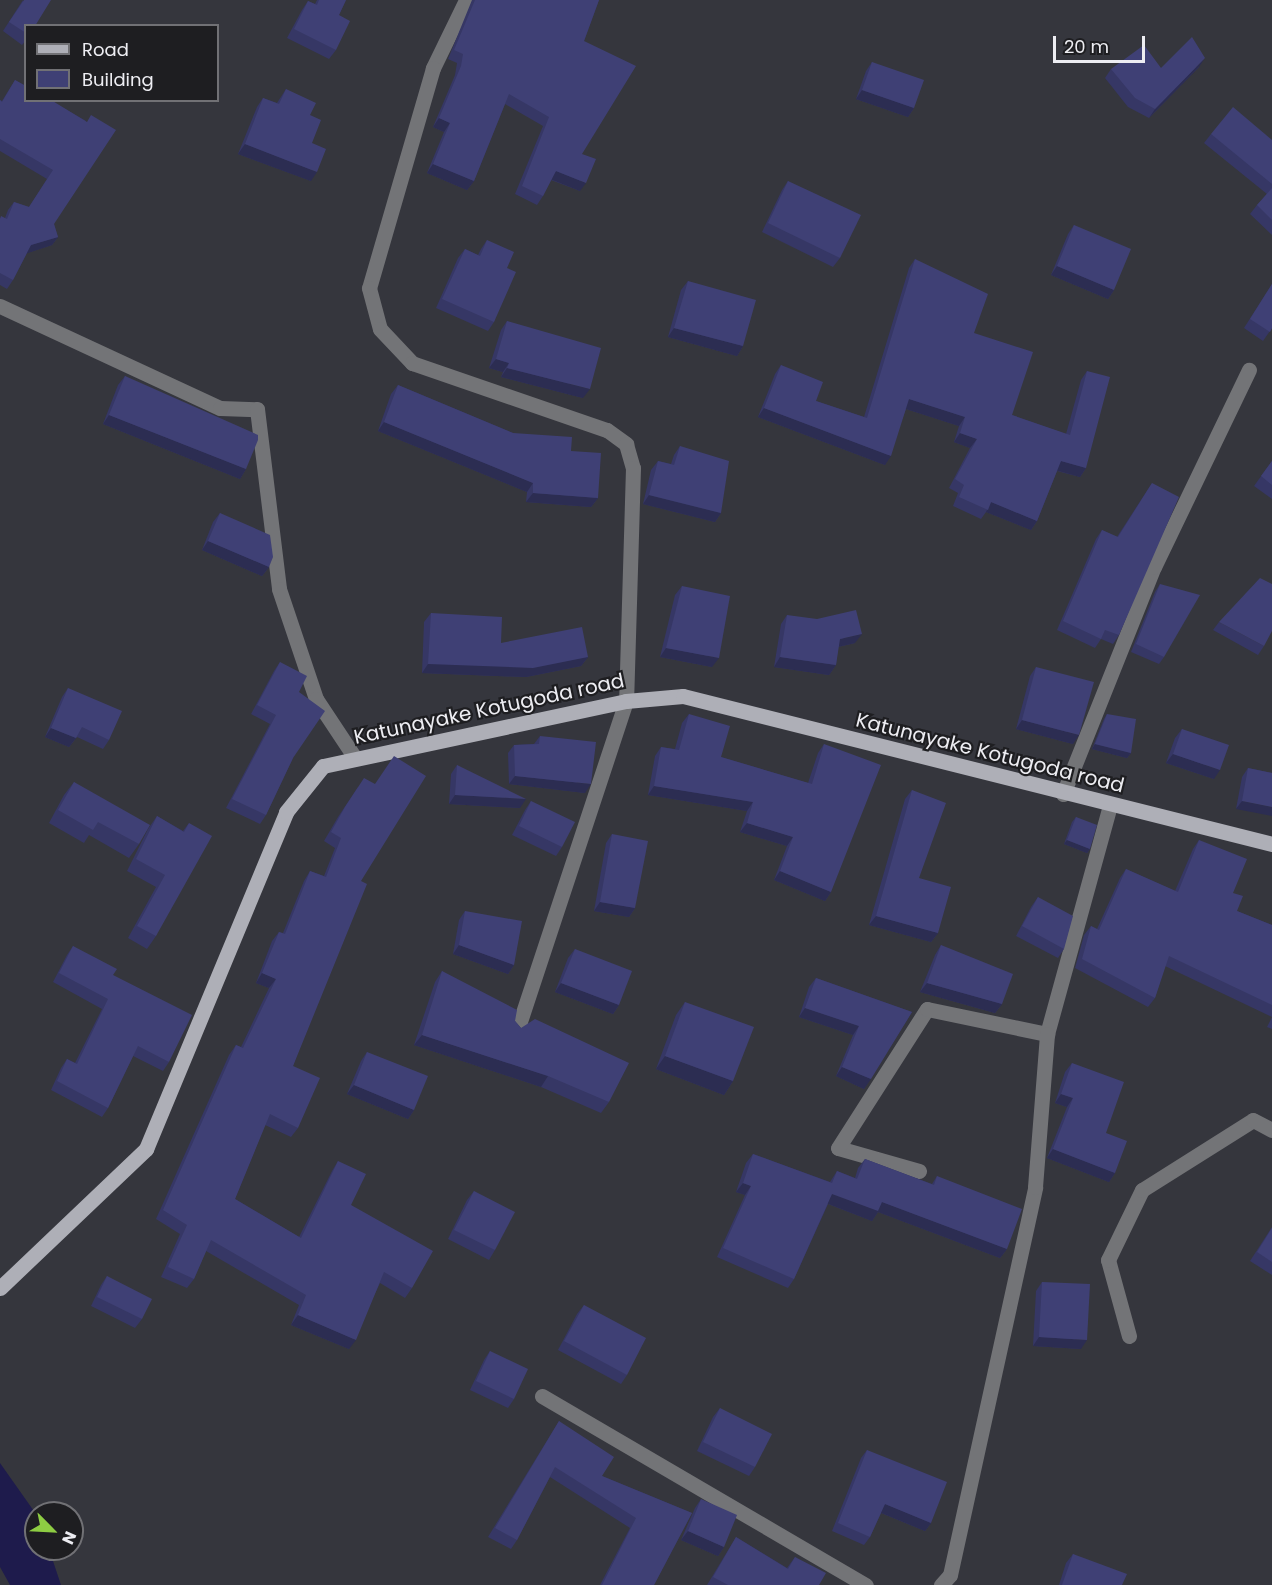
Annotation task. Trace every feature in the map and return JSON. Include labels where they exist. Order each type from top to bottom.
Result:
[{"type":"main road","name":"Katunayake Kotugoda road","points":[[0,1288],[146,1149],[286,812],[323,766],[627,701],[683,696],[1110,806],[1272,844]]},
{"type":"street","points":[[466,0],[434,68],[369,288],[380,329],[412,363],[608,430],[626,444],[633,468],[627,701],[518,1030]]},
{"type":"street","points":[[0,306],[220,408],[257,409],[279,589],[316,699],[355,758]]},
{"type":"street","points":[[1063,794],[1154,567],[1249,370]]},
{"type":"street","points":[[941,1585],[950,1575],[1035,1187],[1047,1034],[1110,806]]},
{"type":"street","points":[[919,1171],[838,1148],[927,1009],[1047,1034]]},
{"type":"street","points":[[1129,1336],[1108,1260],[1142,1190],[1253,1120],[1272,1130]]},
{"type":"street","points":[[542,1396],[866,1585]]},
{"type":"shaded area","points":[[0,1463],[27,1501],[24,1501],[24,1561],[53,1561],[61,1585],[10,1585],[0,1567]]},
{"type":"building","points":[[24,0],[51,0],[36,24],[24,24],[24,32],[9,22]]},
{"type":"building","points":[[319,0],[346,0],[339,15],[350,21],[336,50],[294,29],[308,1],[317,5]]},
{"type":"building","points":[[475,0],[599,0],[584,41],[636,66],[582,154],[596,159],[586,183],[556,171],[543,196],[522,186],[549,117],[509,94],[474,181],[433,164],[450,123],[439,118],[461,66],[463,54],[454,50]]},
{"type":"building","points":[[1192,37],[1205,58],[1155,109],[1135,98],[1111,69],[1144,45],[1161,68]]},
{"type":"building","points":[[872,62],[924,80],[914,108],[862,90]]},
{"type":"building","points":[[15,80],[24,85],[24,102],[54,102],[87,122],[91,115],[116,130],[54,224],[58,237],[31,245],[13,280],[0,273],[1,216],[7,219],[14,202],[29,207],[53,170],[0,139],[0,100],[2,102]]},
{"type":"building","points":[[286,89],[316,103],[310,115],[321,120],[312,143],[326,149],[317,172],[245,144],[263,98],[279,104]]},
{"type":"building","points":[[1233,107],[1272,140],[1272,184],[1211,134]]},
{"type":"building","points":[[788,181],[861,215],[840,258],[768,223]]},
{"type":"building","points":[[1272,188],[1272,220],[1257,205]]},
{"type":"building","points":[[1074,225],[1131,249],[1114,290],[1057,266]]},
{"type":"building","points":[[487,240],[514,252],[507,268],[516,272],[494,322],[442,299],[465,249],[480,256]]},
{"type":"building","points":[[915,259],[988,294],[974,333],[1033,352],[1012,415],[1070,435],[1087,371],[1110,377],[1086,468],[1061,461],[1037,521],[991,502],[988,510],[959,497],[964,485],[955,479],[977,439],[960,433],[965,417],[909,399],[891,456],[764,408],[781,365],[823,382],[816,401],[867,418]]},
{"type":"building","points":[[688,281],[756,300],[743,346],[674,328]]},
{"type":"building","points":[[1272,284],[1272,328],[1270,332],[1250,319]]},
{"type":"building","points":[[507,321],[601,348],[590,389],[507,368],[509,363],[496,359]]},
{"type":"building","points":[[125,376],[258,435],[246,469],[109,415]]},
{"type":"building","points":[[398,385],[513,433],[572,437],[571,451],[601,453],[598,498],[533,493],[533,483],[384,422]]},
{"type":"building","points":[[680,446],[729,461],[721,513],[649,495],[658,461],[674,465]]},
{"type":"building","points":[[1272,461],[1272,485],[1261,476]]},
{"type":"building","points":[[1152,483],[1179,497],[1119,635],[1105,630],[1101,639],[1063,621],[1102,530],[1118,537]]},
{"type":"building","points":[[220,513],[270,535],[273,557],[269,567],[208,541]]},
{"type":"building","points":[[1260,578],[1272,584],[1272,631],[1264,646],[1219,622]]},
{"type":"building","points":[[1160,584],[1200,595],[1164,657],[1136,644]]},
{"type":"building","points":[[682,586],[730,596],[719,658],[666,648]]},
{"type":"building","points":[[856,610],[862,634],[840,639],[836,665],[780,657],[787,615],[817,619]]},
{"type":"building","points":[[431,613],[502,617],[501,643],[582,627],[588,657],[533,668],[428,664]]},
{"type":"building","points":[[280,662],[307,676],[299,692],[325,711],[293,758],[266,815],[232,799],[276,715],[257,705]]},
{"type":"building","points":[[1036,667],[1094,682],[1079,735],[1022,720]]},
{"type":"building","points":[[68,688],[122,711],[109,740],[82,727],[76,738],[51,728]]},
{"type":"building","points":[[689,714],[730,726],[721,757],[812,784],[824,744],[881,765],[831,892],[780,871],[793,837],[747,823],[753,802],[654,786],[661,747],[679,750]]},
{"type":"building","points":[[1107,714],[1136,719],[1131,753],[1095,744]]},
{"type":"building","points":[[1182,729],[1229,745],[1220,770],[1173,754]]},
{"type":"building","points":[[540,736],[596,742],[591,784],[515,776],[514,745],[539,744]]},
{"type":"building","points":[[394,756],[426,776],[361,881],[367,884],[293,1066],[320,1078],[298,1128],[270,1114],[235,1199],[301,1238],[338,1161],[366,1174],[351,1205],[433,1251],[412,1288],[384,1272],[356,1340],[298,1315],[306,1295],[211,1240],[194,1279],[168,1267],[187,1225],[163,1210],[236,1045],[243,1048],[276,979],[262,973],[279,932],[285,934],[310,871],[326,877],[341,838],[331,832],[345,807],[364,778],[375,784]]},
{"type":"building","points":[[457,765],[526,799],[455,795]]},
{"type":"building","points":[[1248,768],[1272,773],[1272,807],[1242,801]]},
{"type":"building","points":[[74,782],[150,825],[139,844],[98,822],[93,830],[58,810]]},
{"type":"building","points":[[912,790],[946,803],[919,878],[951,887],[938,933],[876,916]]},
{"type":"building","points":[[531,801],[575,822],[562,847],[519,826]]},
{"type":"building","points":[[157,816],[184,832],[189,823],[212,836],[156,936],[137,926],[165,875],[136,859]]},
{"type":"building","points":[[1076,817],[1097,825],[1090,849],[1067,840]]},
{"type":"building","points":[[612,834],[648,841],[635,908],[600,902]]},
{"type":"building","points":[[1199,840],[1247,859],[1233,893],[1243,896],[1237,911],[1272,925],[1272,1005],[1169,956],[1155,998],[1082,959],[1091,926],[1099,930],[1126,869],[1178,892]]},
{"type":"building","points":[[1038,897],[1073,916],[1064,949],[1022,926]]},
{"type":"building","points":[[465,911],[522,921],[514,965],[459,945]]},
{"type":"building","points":[[941,945],[1013,974],[1002,1004],[927,983]]},
{"type":"building","points":[[73,946],[117,969],[113,975],[192,1015],[169,1062],[138,1046],[108,1108],[57,1081],[67,1059],[77,1064],[108,999],[59,973]]},
{"type":"building","points":[[575,949],[632,971],[619,1005],[561,983]]},
{"type":"building","points":[[442,971],[517,1010],[515,1021],[521,1028],[535,1019],[629,1063],[609,1102],[548,1076],[422,1035]]},
{"type":"building","points":[[816,978],[912,1012],[871,1079],[842,1067],[859,1026],[805,1008]]},
{"type":"building","points":[[685,1002],[754,1027],[733,1081],[665,1056]]},
{"type":"building","points":[[367,1052],[428,1076],[414,1110],[354,1085]]},
{"type":"building","points":[[1072,1063],[1124,1082],[1106,1133],[1127,1141],[1115,1173],[1053,1149],[1073,1098],[1061,1094]]},
{"type":"building","points":[[753,1154],[832,1183],[837,1171],[857,1179],[865,1159],[934,1185],[937,1176],[1022,1209],[1007,1249],[882,1202],[878,1211],[832,1194],[794,1279],[723,1248],[751,1186],[743,1183]]},
{"type":"building","points":[[474,1191],[515,1212],[495,1250],[454,1230]]},
{"type":"building","points":[[1272,1228],[1272,1262],[1257,1252]]},
{"type":"building","points":[[107,1276],[152,1299],[142,1319],[97,1297]]},
{"type":"building","points":[[1042,1282],[1090,1284],[1087,1340],[1039,1337]]},
{"type":"building","points":[[584,1305],[646,1338],[627,1375],[564,1341]]},
{"type":"building","points":[[490,1351],[528,1369],[514,1399],[476,1381]]},
{"type":"building","points":[[720,1408],[772,1434],[755,1467],[703,1442]]},
{"type":"building","points":[[559,1421],[614,1457],[602,1476],[692,1513],[654,1585],[602,1585],[636,1518],[555,1467],[517,1540],[495,1528]]},
{"type":"building","points":[[867,1450],[947,1482],[931,1523],[885,1504],[870,1537],[838,1523]]},
{"type":"building","points":[[701,1499],[737,1515],[724,1547],[688,1531]]},
{"type":"building","points":[[736,1537],[788,1569],[795,1557],[826,1573],[819,1585],[728,1585],[713,1577]]},
{"type":"building","points":[[1073,1554],[1127,1574],[1122,1585],[1062,1585]]}]
